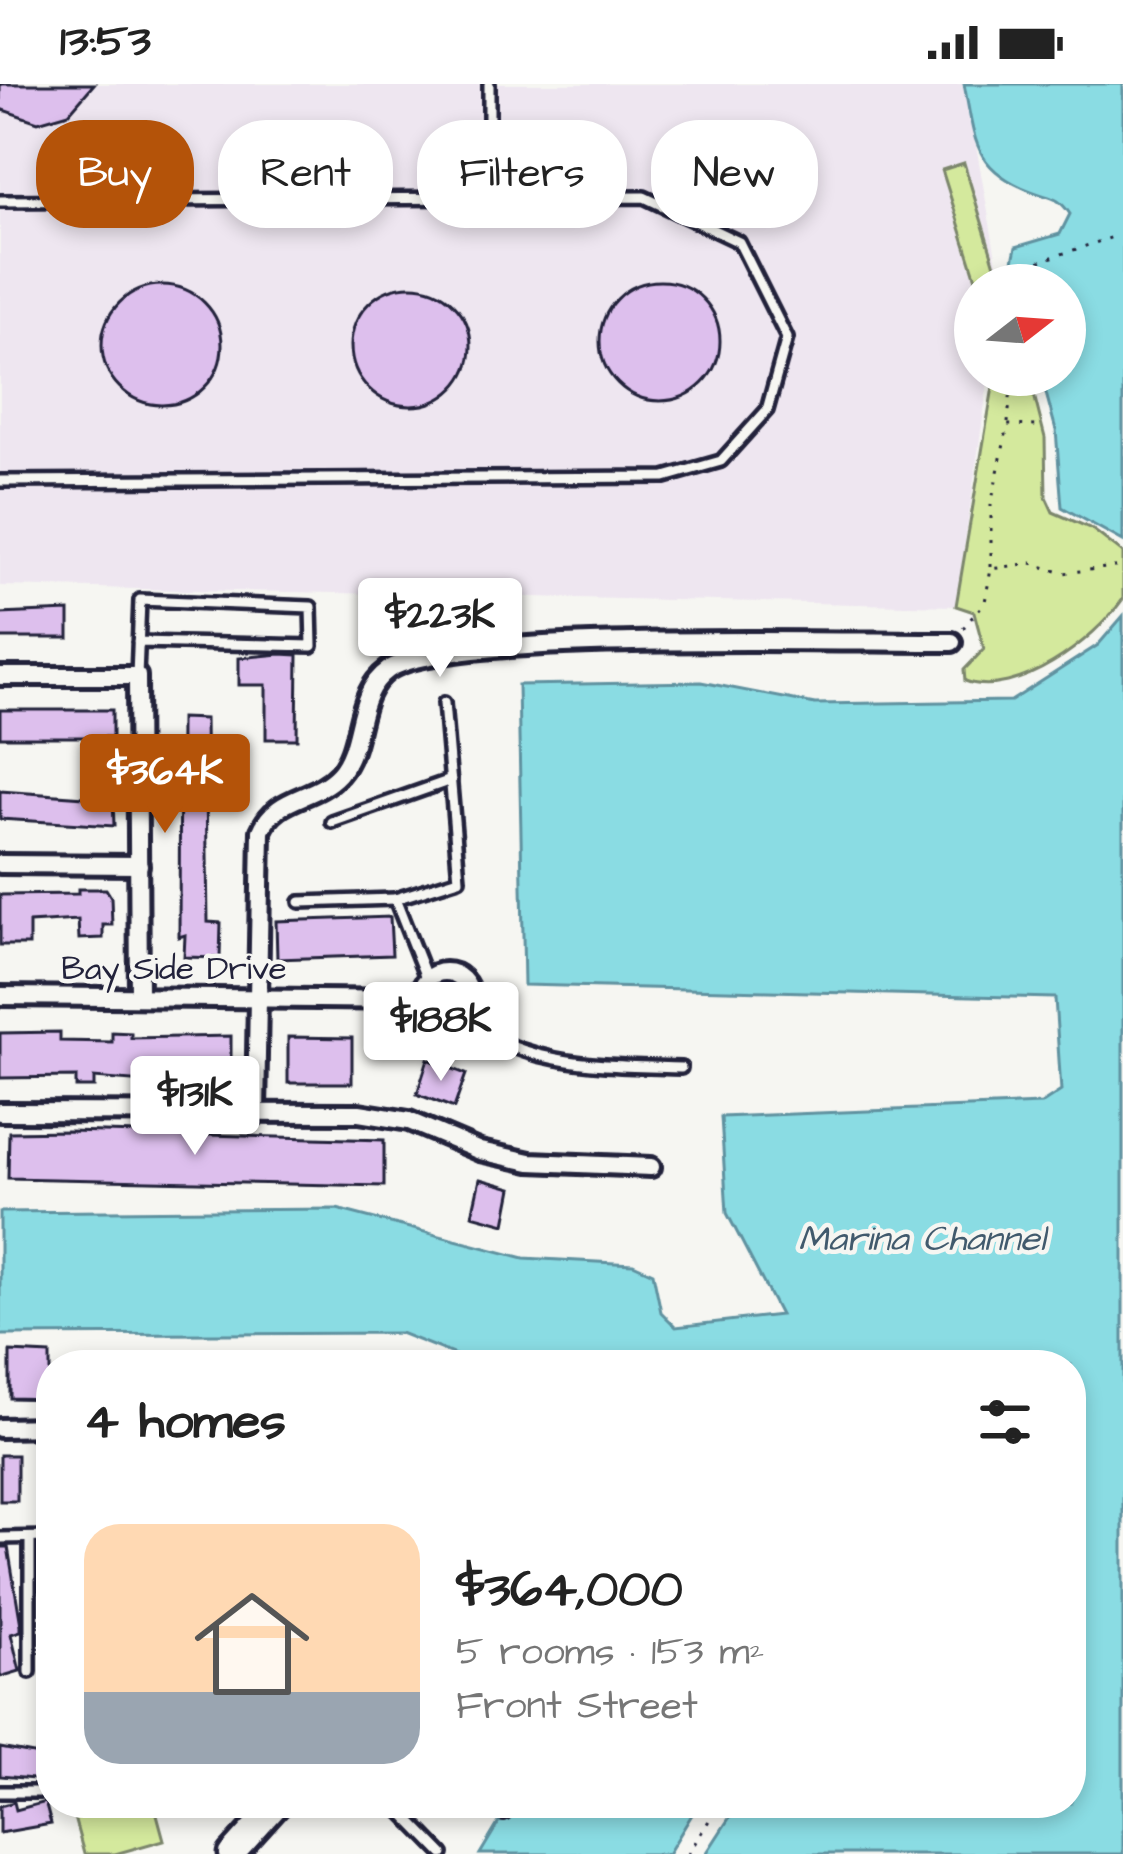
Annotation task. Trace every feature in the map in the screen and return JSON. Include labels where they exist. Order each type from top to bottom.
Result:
[{"type":"street","points":[[256,1111],[254,996],[260,831],[268,813],[333,781],[349,762],[367,695],[394,666],[437,653],[537,646],[952,642]]},
{"type":"street","points":[[0,676],[137,676],[139,996]]},
{"type":"street","points":[[0,864],[139,865]]},
{"type":"street","points":[[448,972],[466,984],[469,1002],[460,1018],[435,1021],[420,1000],[427,980],[448,972]]},
{"type":"street","name":"Bay Side Drive","points":[[0,996],[420,1000]]},
{"type":"street","points":[[0,1112],[256,1111],[409,1121],[480,1151],[530,1162],[651,1167]]},
{"type":"street","points":[[0,1428],[36,1427]]},
{"type":"street","points":[[232,1854],[264,1818]]},
{"type":"lane","points":[[489,84],[489,120]]},
{"type":"lane","points":[[0,481],[665,477],[721,460],[767,410],[787,338],[739,242],[644,197],[627,197]]},
{"type":"lane","points":[[0,201],[417,201]]},
{"type":"lane","points":[[137,676],[138,642],[140,600],[311,607],[312,646],[138,642]]},
{"type":"lane","points":[[300,902],[395,898],[459,879],[444,703]]},
{"type":"lane","points":[[332,822],[451,780]]},
{"type":"lane","points":[[395,898],[427,980]]},
{"type":"lane","points":[[460,1018],[523,1054],[564,1064],[681,1068]]},
{"type":"lane","points":[[0,1538],[36,1538]]},
{"type":"lane","points":[[30,1538],[31,1672]]},
{"type":"lane","points":[[0,1792],[36,1792]]},
{"type":"lane","points":[[410,1818],[446,1851],[443,1854]]},
{"type":"path","points":[[1023,264],[1115,236]]},
{"type":"path","points":[[952,642],[985,602],[991,569],[991,505],[1010,396]]},
{"type":"path","points":[[1008,425],[1037,426]]},
{"type":"path","points":[[991,569],[1030,563],[1063,573],[1123,566]]},
{"type":"path","points":[[688,1854],[711,1818]]},
{"type":"shaded area","points":[[0,84],[965,84],[997,264],[954,264],[954,396],[986,396],[956,606],[0,586]]},
{"type":"green space","points":[[964,163],[995,264],[971,264],[942,170]]},
{"type":"green space","points":[[991,396],[1034,396],[1045,438],[1046,497],[1053,512],[1092,529],[1123,553],[1123,599],[1093,632],[1053,662],[1008,682],[986,685],[965,681],[964,670],[984,649],[974,612],[956,606]]},
{"type":"green space","points":[[74,1818],[158,1818],[164,1840],[115,1854],[84,1854]]},
{"type":"water","points":[[964,84],[1123,84],[1123,541],[1062,507],[1056,430],[1047,396],[1086,396],[1086,264],[1012,264],[1016,247],[1060,234],[1070,214],[1057,200],[997,172],[974,136]]},
{"type":"water","name":"Marina Channel","points":[[1123,616],[1123,1854],[706,1854],[729,1818],[1086,1818],[1086,1350],[442,1350],[400,1333],[0,1335],[0,1212],[337,1209],[524,1258],[633,1264],[653,1273],[661,1312],[676,1327],[780,1315],[727,1213],[721,1117],[1041,1104],[1061,1091],[1055,998],[524,985],[518,685],[701,682],[815,704],[1011,701],[1098,645]]},
{"type":"water","points":[[502,1818],[690,1818],[668,1854],[480,1854]]},
{"type":"building","points":[[0,84],[94,84],[69,113],[45,120],[0,109]]},
{"type":"building","points":[[660,281],[683,285],[703,298],[716,318],[720,341],[716,364],[703,384],[683,397],[660,401],[637,397],[617,384],[604,364],[600,341],[604,318],[617,298],[637,285]]},
{"type":"building","points":[[162,285],[185,289],[205,302],[218,322],[222,345],[218,368],[205,388],[185,401],[162,405],[139,401],[119,388],[106,368],[102,345],[106,322],[119,302],[139,289]]},
{"type":"building","points":[[411,286],[434,290],[454,303],[467,323],[471,346],[467,369],[454,389],[434,402],[411,406],[388,402],[368,389],[355,369],[351,346],[355,323],[368,303],[388,290]]},
{"type":"building","points":[[69,611],[69,638],[0,638],[0,614]]},
{"type":"building","points":[[298,655],[297,739],[266,739],[266,685],[239,685],[239,658]]},
{"type":"building","points":[[0,710],[112,710],[112,737],[0,737]]},
{"type":"building","points":[[180,718],[205,719],[208,922],[221,923],[220,958],[184,957],[185,935],[179,937]]},
{"type":"building","points":[[0,791],[113,799],[114,826],[0,819]]},
{"type":"building","points":[[78,889],[106,889],[111,897],[112,925],[103,925],[103,938],[79,939],[78,920],[29,923],[29,945],[0,945],[0,895],[78,894]]},
{"type":"building","points":[[390,917],[392,955],[277,959],[276,921]]},
{"type":"building","points":[[60,1032],[60,1041],[112,1042],[112,1032],[131,1033],[131,1038],[231,1036],[231,1082],[171,1084],[94,1078],[94,1087],[76,1087],[76,1077],[0,1078],[0,1033]]},
{"type":"building","points":[[288,1037],[352,1038],[352,1083],[288,1083]]},
{"type":"building","points":[[428,1059],[466,1074],[454,1108],[417,1094]]},
{"type":"building","points":[[9,1132],[384,1140],[384,1186],[8,1178]]},
{"type":"building","points":[[480,1179],[512,1188],[505,1224],[472,1215]]},
{"type":"building","points":[[10,1352],[36,1353],[36,1399],[10,1398]]},
{"type":"building","points":[[0,1455],[17,1455],[17,1501],[0,1501]]},
{"type":"building","points":[[0,1547],[8,1547],[21,1631],[11,1634],[20,1671],[0,1677]]},
{"type":"building","points":[[0,1748],[36,1754],[36,1779],[0,1776]]},
{"type":"building","points":[[14,1802],[16,1810],[36,1804],[36,1818],[49,1818],[51,1824],[0,1833],[0,1806]]}]
